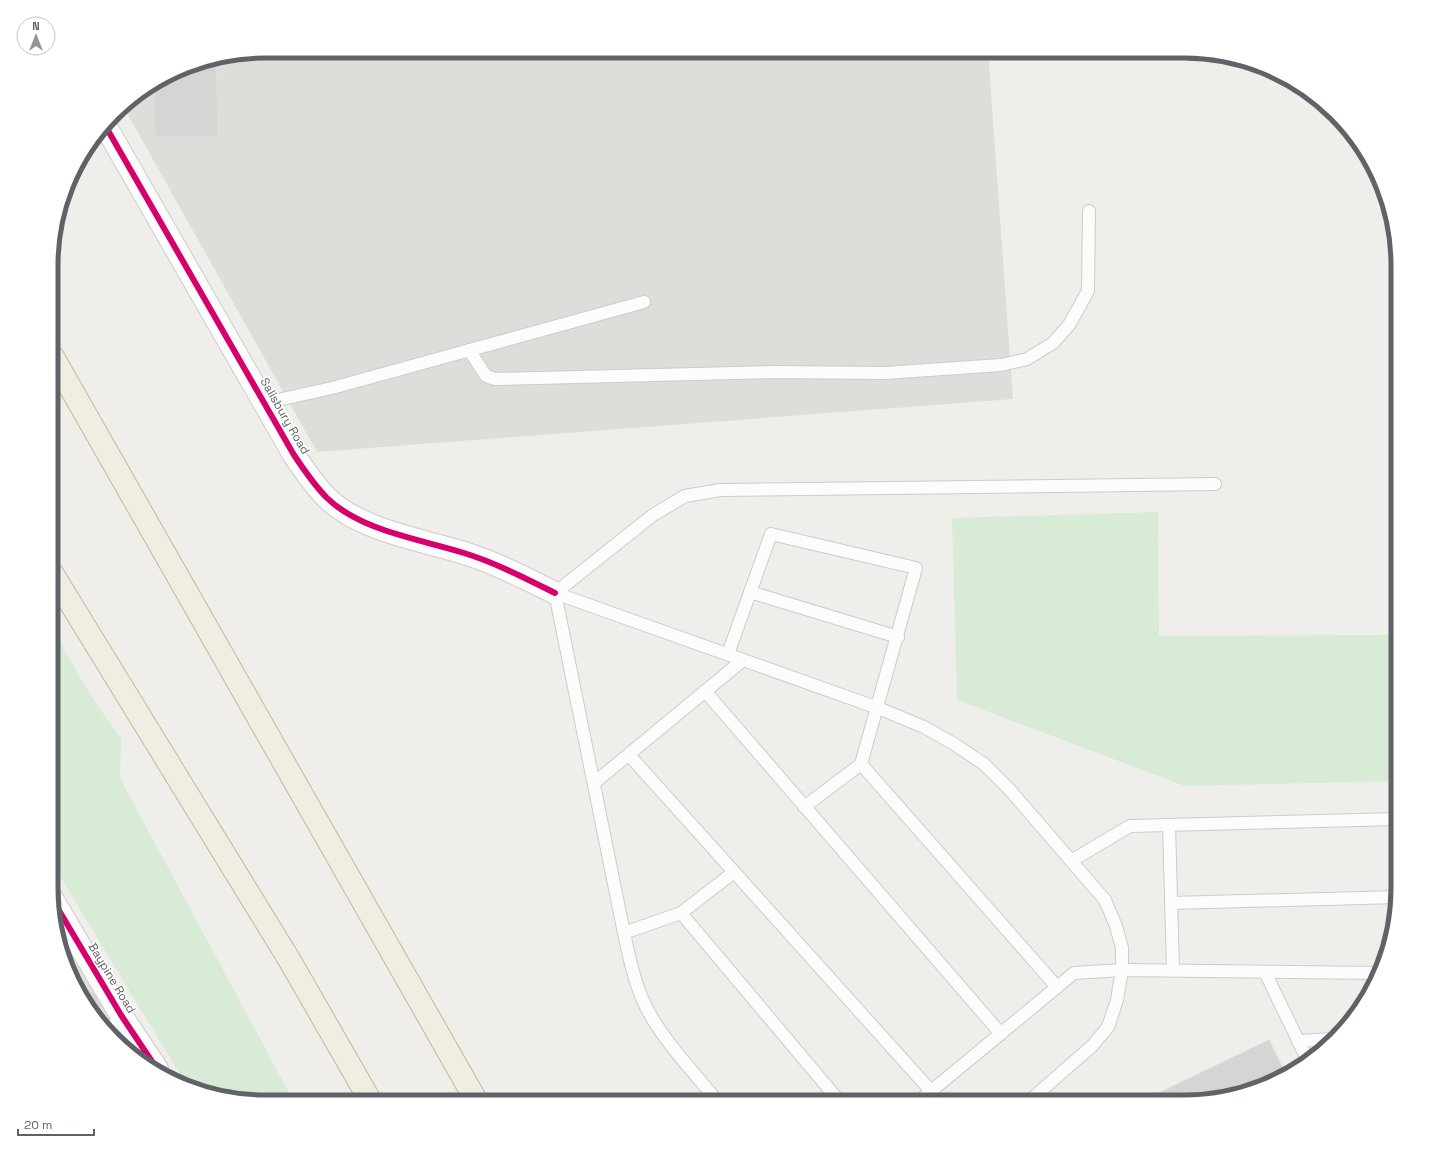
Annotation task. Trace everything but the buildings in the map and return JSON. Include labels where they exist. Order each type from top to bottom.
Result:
[{"type":"highway","points":[[58,366],[472,1095]]},
{"type":"highway","points":[[58,583],[290,961],[367,1095]]},
{"type":"street","name":"Salisbury Road","points":[[108,130],[264,403],[309,477],[328,499],[356,518],[507,569],[555,593]]},
{"type":"street","name":"Baypine Road","points":[[60,912],[115,1022],[133,1046]]},
{"type":"lane","points":[[469,350],[486,376],[495,379],[775,372],[885,373],[1001,365],[1027,359],[1053,343],[1069,325],[1088,291],[1089,211]]},
{"type":"lane","points":[[264,403],[332,388],[644,302]]},
{"type":"lane","points":[[555,593],[653,516],[684,496],[720,490],[1215,484]]},
{"type":"lane","points":[[728,654],[771,534],[916,568],[898,637],[861,764],[804,807]]},
{"type":"lane","points":[[750,592],[898,637]]},
{"type":"lane","points":[[555,593],[878,708],[924,727],[954,744],[984,764],[1009,790],[1105,900],[1116,926],[1122,948],[1122,970],[1117,1000],[1108,1027],[1092,1046],[1036,1095]]},
{"type":"lane","points":[[555,593],[624,933],[635,977],[645,1005],[661,1032],[712,1095]]},
{"type":"lane","points":[[594,783],[743,660]]},
{"type":"lane","points":[[704,691],[1001,1034]]},
{"type":"lane","points":[[628,755],[931,1091]]},
{"type":"lane","points":[[861,764],[1057,987]]},
{"type":"lane","points":[[1071,861],[1130,826],[1391,819]]},
{"type":"lane","points":[[1169,825],[1173,970]]},
{"type":"lane","points":[[624,933],[681,913],[734,872]]},
{"type":"lane","points":[[1171,903],[1391,897]]},
{"type":"lane","points":[[681,913],[834,1095]]},
{"type":"lane","points":[[926,1095],[1074,973],[1122,970],[1373,973]]},
{"type":"lane","points":[[1266,972],[1305,1055]]},
{"type":"lane","points":[[1298,1041],[1324,1040]]},
{"type":"shaded area","points":[[252,58],[989,58],[1013,399],[317,452],[126,112],[150,93],[174,79],[199,69],[225,62]]},
{"type":"shaded area","points":[[66,943],[108,999],[135,1049],[109,1024],[93,1003],[79,979]]},
{"type":"green space","points":[[1158,512],[1159,636],[1391,635],[1391,781],[1185,786],[957,700],[952,518]]},
{"type":"green space","points":[[58,639],[91,696],[121,739],[120,778],[290,1095],[252,1095],[225,1091],[199,1084],[182,1077],[58,873]]},
{"type":"cycle path","points":[[108,130],[294,455],[313,483],[327,498],[357,519],[392,533],[488,561],[555,593]]},
{"type":"cycle path","points":[[59,911],[121,1015],[152,1061]]}]
